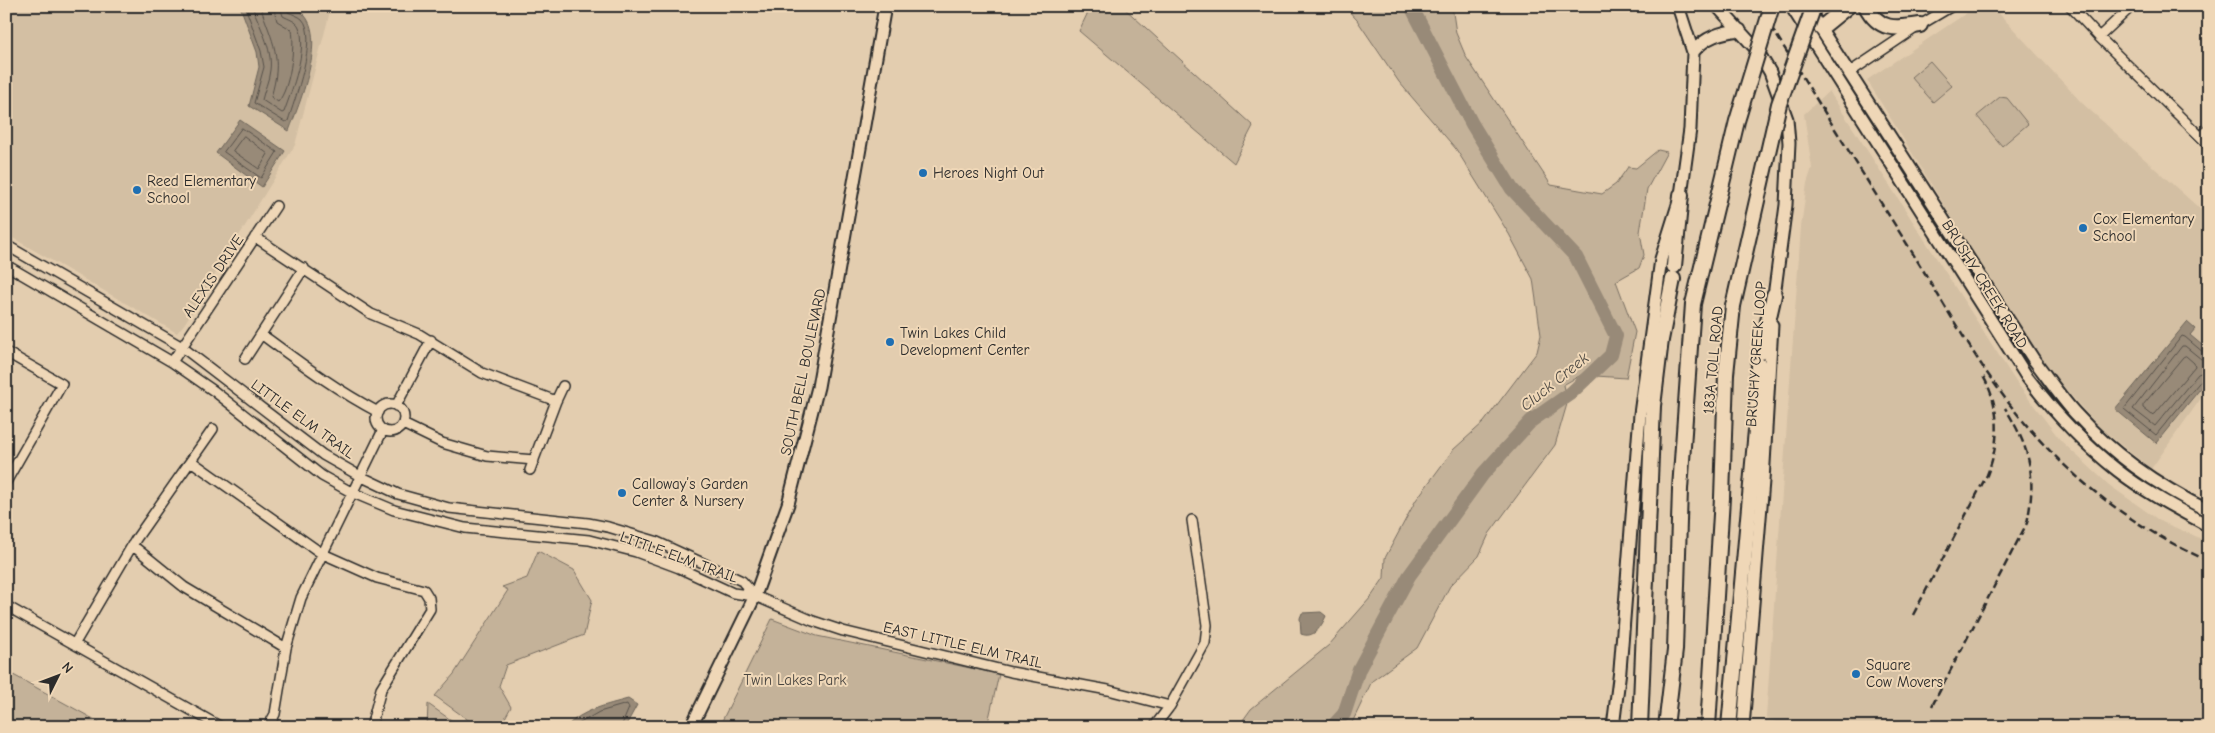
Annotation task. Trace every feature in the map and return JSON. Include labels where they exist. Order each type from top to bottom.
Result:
[{"type":"highway","name":"183A TOLL ROAD","points":[[1666,727],[1675,650],[1680,489],[1693,304],[1737,120],[1772,6]]},
{"type":"highway","name":"183A TOLL ROAD","points":[[1708,727],[1722,498],[1726,374],[1733,306],[1779,104],[1814,6]]},
{"type":"highway","points":[[1818,30],[1848,6]]},
{"type":"highway","points":[[1866,6],[1880,23],[1890,28],[1920,25]]},
{"type":"highway","points":[[1640,727],[1653,406],[1661,340],[1673,273],[1681,195]]},
{"type":"highway","points":[[1729,727],[1755,439],[1760,359],[1774,295]]},
{"type":"main road","name":"SOUTH BELL BOULEVARD","points":[[691,727],[755,596],[788,504],[818,386],[885,6]]},
{"type":"main road","points":[[1613,727],[1621,660],[1640,414],[1661,259],[1681,195],[1690,129],[1692,52],[1678,6]]},
{"type":"main road","name":"BRUSHY CREEK LOOP","points":[[1717,6],[1757,50],[1770,72],[1787,119],[1789,143],[1786,205],[1774,295],[1763,481],[1743,727]]},
{"type":"main road","name":"BRUSHY CREEK ROAD","points":[[1790,6],[2027,377],[2040,394],[2084,440],[2118,471],[2209,526]]},
{"type":"main road","points":[[1798,6],[1818,30]]},
{"type":"main road","name":"BRUSHY CREEK ROAD","points":[[1806,6],[1818,30],[1850,72],[2034,360],[2076,414],[2115,451],[2169,490],[2209,511]]},
{"type":"main road","points":[[1692,52],[1699,44],[1715,35],[1740,30]]},
{"type":"main road","points":[[1849,97],[1847,84],[1850,72]]},
{"type":"main road","points":[[1909,191],[1929,206],[2033,373],[2044,382],[2049,380]]},
{"type":"street","points":[[1850,72],[1952,6]]},
{"type":"street","points":[[2070,6],[2209,145]]},
{"type":"street","points":[[2099,37],[2132,6]]},
{"type":"street","points":[[2201,138],[2209,129]]},
{"type":"street","name":"ALEXIS DRIVE","points":[[172,362],[276,206]]},
{"type":"street","points":[[255,236],[371,314],[431,340],[482,373],[556,402]]},
{"type":"street","name":"LITTLE ELM TRAIL","points":[[6,245],[182,347],[323,455],[360,476],[398,494],[449,508],[588,523],[608,527],[655,541],[742,581],[755,596]]},
{"type":"street","name":"LITTLE ELM TRAIL","points":[[6,265],[172,362],[214,391],[322,476],[351,492],[394,510],[442,524],[528,535],[589,540],[636,552],[678,568],[733,593],[755,596]]},
{"type":"street","points":[[245,359],[304,268]]},
{"type":"street","points":[[261,334],[309,370],[352,398],[378,412]]},
{"type":"street","points":[[396,406],[431,340]]},
{"type":"street","points":[[6,352],[62,384],[6,482]]},
{"type":"street","points":[[530,470],[562,386]]},
{"type":"street","points":[[388,405],[396,406],[403,416],[402,424],[392,432],[383,430],[376,420],[378,412],[388,405]]},
{"type":"street","points":[[402,424],[442,443],[488,456],[534,460]]},
{"type":"street","points":[[75,643],[132,546],[213,429]]},
{"type":"street","points":[[268,727],[275,714],[286,648],[301,598],[321,553],[383,430]]},
{"type":"street","points":[[190,461],[321,553],[377,578],[424,590],[429,598],[430,609],[381,689],[371,727]]},
{"type":"street","points":[[1154,727],[1170,706],[1205,643],[1207,625],[1192,520]]},
{"type":"street","points":[[132,546],[184,586],[286,648]]},
{"type":"street","name":"EAST LITTLE ELM TRAIL","points":[[755,596],[813,621],[843,631],[1011,672],[1108,690],[1170,706]]},
{"type":"street","points":[[10,608],[221,727]]},
{"type":"shaded area","name":"Reed Elementary School","points":[[6,6],[325,6],[331,8],[295,145],[177,333],[6,234]]},
{"type":"shaded area","name":"Cox Elementary School","points":[[1977,6],[1992,6],[2082,103],[2209,217],[2209,387],[2151,469],[2099,427],[2048,369],[1867,80]]},
{"type":"shaded area","points":[[1829,91],[2016,382],[2061,441],[2109,485],[2160,521],[2209,542],[2209,727],[1785,727],[1766,717],[1801,227],[1807,183],[1812,168],[1804,114]]},
{"type":"green space","points":[[1091,6],[1122,6],[1253,126],[1234,163],[1079,31]]},
{"type":"green space","points":[[1344,6],[1452,6],[1456,33],[1466,57],[1551,185],[1602,194],[1616,184],[1628,167],[1636,168],[1658,150],[1667,152],[1647,189],[1640,232],[1644,255],[1639,268],[1616,281],[1635,332],[1626,378],[1581,375],[1563,385],[1567,404],[1555,445],[1489,534],[1479,556],[1450,586],[1417,648],[1372,681],[1350,727],[1238,727],[1251,709],[1329,645],[1371,597],[1384,578],[1385,558],[1416,500],[1453,450],[1484,422],[1537,352],[1541,335],[1533,279],[1509,234],[1456,149],[1399,82],[1357,20]]},
{"type":"green space","points":[[1930,61],[1952,86],[1933,102],[1911,77]]},
{"type":"green space","points":[[2000,97],[2007,98],[2028,124],[2002,146],[1977,116]]},
{"type":"green space","points":[[538,551],[574,570],[592,600],[584,635],[506,665],[499,686],[511,707],[500,727],[478,727],[435,696],[454,674],[508,590],[502,587],[527,578]]},
{"type":"green space","name":"Twin Lakes Park","points":[[772,619],[817,636],[999,674],[987,727],[719,727]]},
{"type":"green space","points":[[6,671],[108,727],[6,727]]},
{"type":"green space","points":[[428,704],[461,727],[427,727]]},
{"type":"water","points":[[240,6],[286,6],[302,12],[310,25],[313,41],[311,60],[307,80],[289,131],[249,106],[259,67],[257,52]]},
{"type":"water","points":[[240,120],[285,151],[262,187],[216,153]]},
{"type":"water","points":[[2187,322],[2195,329],[2190,335],[2209,351],[2209,378],[2156,443],[2115,409]]},
{"type":"water","points":[[1321,612],[1326,616],[1316,631],[1310,635],[1301,634],[1300,618],[1302,613]]},
{"type":"water","points":[[628,699],[637,705],[625,727],[566,727],[587,712]]},
{"type":"waterway","name":"Cluck Creek","points":[[1332,727],[1344,714],[1359,669],[1409,576],[1483,474],[1531,421],[1571,393],[1611,355],[1616,336],[1576,257],[1512,189],[1472,124],[1411,6]]},
{"type":"railway","points":[[1758,6],[1976,357],[2023,421],[2063,464],[2108,502],[2182,549],[2209,561]]},
{"type":"railway","points":[[1913,615],[1987,475],[1991,463],[1996,438],[1996,413],[1989,388],[1983,376]]},
{"type":"railway","points":[[1932,706],[2027,523],[2031,491],[2029,463],[2026,450],[2014,422],[2005,408]]},
{"type":"place","name":"Heroes Night Out","points":[[923,173]]},
{"type":"place","name":"Reed Elementary School","points":[[137,190]]},
{"type":"place","name":"Cox Elementary School","points":[[2083,228]]},
{"type":"place","name":"Twin Lakes Child Development Center","points":[[890,342]]},
{"type":"place","name":"Calloway’s Garden Center & Nursery","points":[[622,493]]},
{"type":"place","name":"Square Cow Movers","points":[[1856,674]]}]
